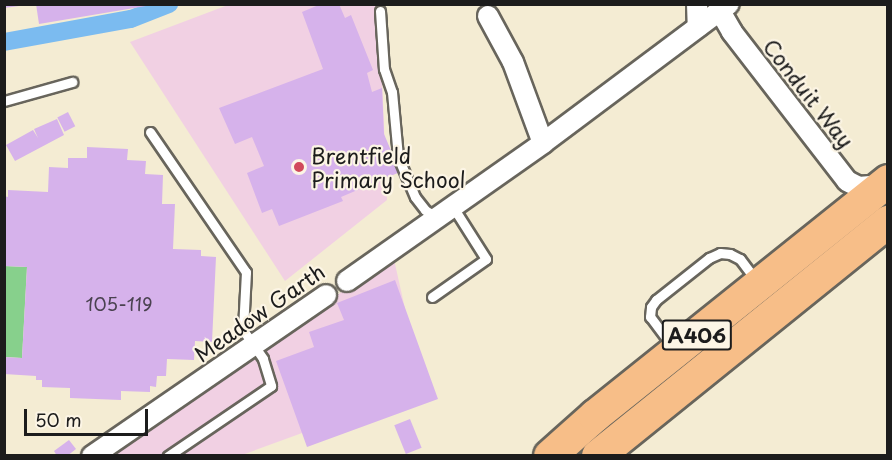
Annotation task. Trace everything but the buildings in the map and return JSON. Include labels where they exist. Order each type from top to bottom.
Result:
[{"type":"highway","name":"A406","points":[[550,456],[886,183]]},
{"type":"highway","name":"A406","points":[[598,456],[888,222]]},
{"type":"street","points":[[696,4],[698,27]]},
{"type":"street","name":"Meadow Garth","points":[[347,281],[435,216],[453,207],[543,143],[725,8]]},
{"type":"street","name":"Conduit Way","points":[[725,8],[732,32],[847,181],[859,187],[871,188],[886,183]]},
{"type":"street","points":[[488,16],[513,62],[543,143]]},
{"type":"street","name":"Meadow Garth","points":[[92,456],[326,295]]},
{"type":"lane","points":[[380,11],[384,69],[392,92],[398,157],[415,197],[425,210],[435,216]]},
{"type":"lane","points":[[4,101],[72,82]]},
{"type":"lane","points":[[150,132],[246,272],[243,330],[263,359],[271,386],[168,456]]},
{"type":"lane","points":[[432,297],[486,259],[453,207]]},
{"type":"lane","points":[[677,351],[650,317],[651,307],[656,300],[710,258],[720,253],[730,254],[740,259],[760,285]]},
{"type":"lane","name":"Meadow Garth","points":[[326,295],[347,281]]},
{"type":"shaded area","name":"Brentfield Primary School","points":[[228,5],[379,5],[387,200],[285,281],[130,42]]},
{"type":"shaded area","points":[[393,255],[423,389],[242,455],[113,456]]},
{"type":"green space","points":[[4,266],[27,267],[22,358],[5,357]]},
{"type":"waterway","points":[[4,42],[131,19],[169,4]]},
{"type":"place","name":"Brentfield Primary School","points":[[299,167]]}]
